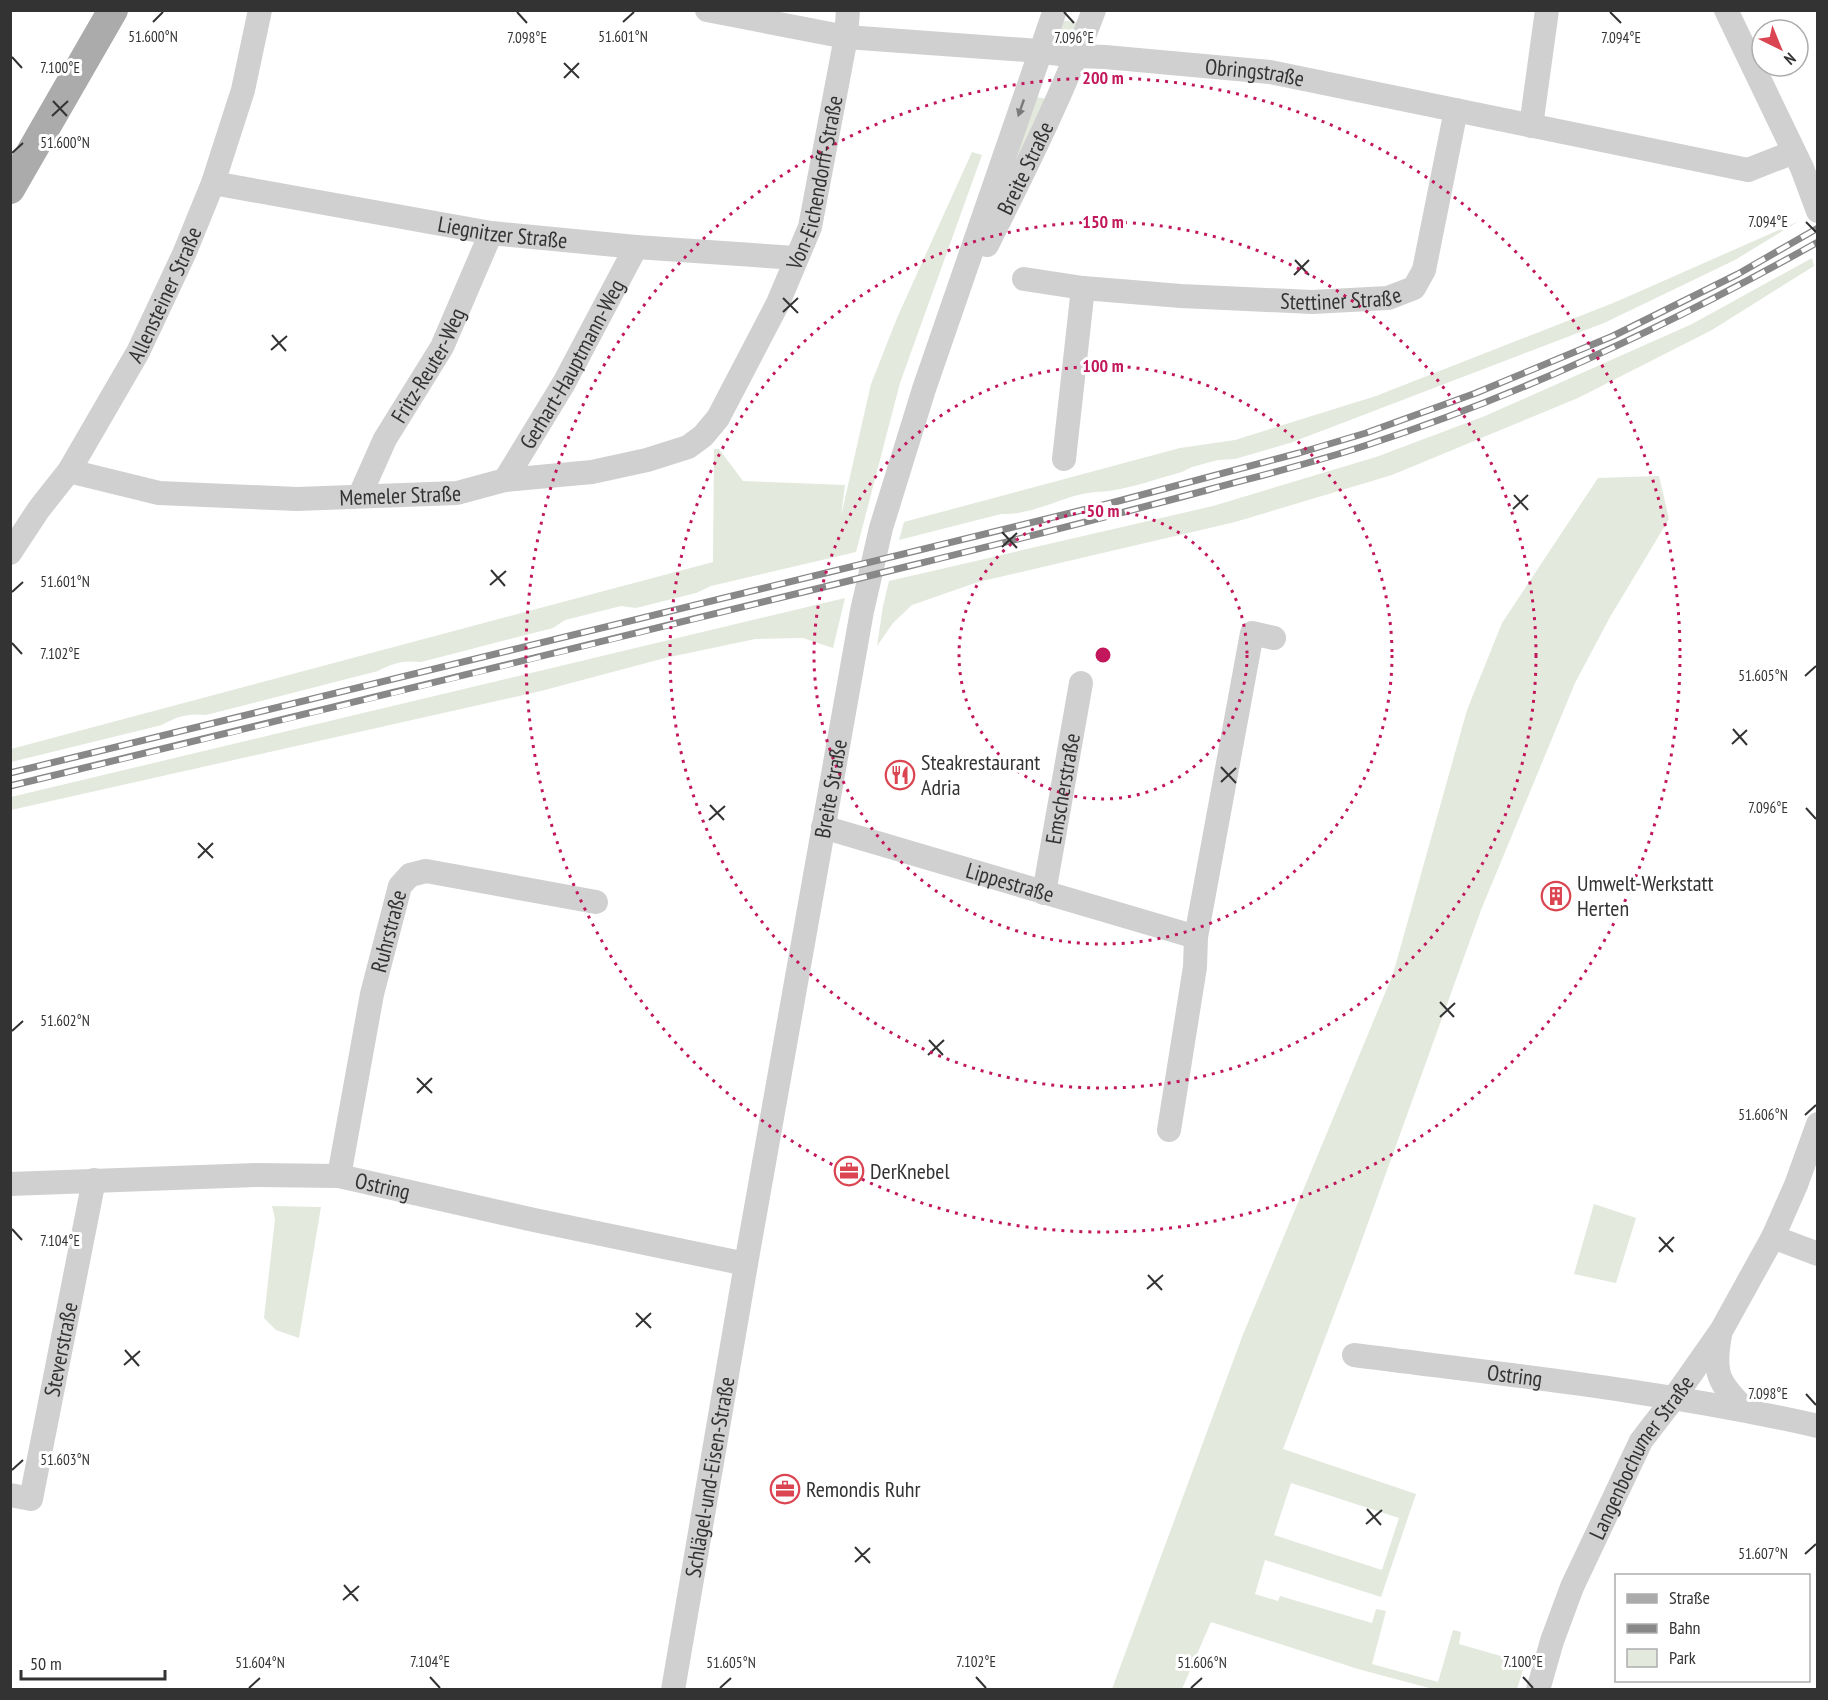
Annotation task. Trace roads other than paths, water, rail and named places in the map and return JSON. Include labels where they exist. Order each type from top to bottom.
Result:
[{"type":"main road","points":[[10,189],[113,10]]},
{"type":"street","name":"Allensteiner Straße","points":[[10,553],[39,509],[69,471],[138,352],[184,254],[213,183],[243,90],[260,10]]},
{"type":"street","name":"Obringstraße","points":[[707,10],[846,37],[1026,50],[1077,57],[1105,57],[1270,72],[1748,170],[1794,152]]},
{"type":"street","name":"Von-Eichendorff-Straße","points":[[718,418],[778,303],[810,227],[846,37],[848,10]]},
{"type":"street","name":"Breite Straße","points":[[746,1264],[862,611],[881,528],[924,389],[1055,10]]},
{"type":"street","name":"Breite Straße","points":[[948,322],[1028,165],[1077,57],[1094,10]]},
{"type":"street","points":[[1531,126],[1548,10]]},
{"type":"street","points":[[1726,10],[1802,168],[1818,211]]},
{"type":"street","name":"Stettiner Straße","points":[[1024,279],[1083,288],[1193,297],[1312,302],[1388,298],[1414,288],[1424,270],[1456,110]]},
{"type":"street","name":"Liegnitzer Straße","points":[[213,183],[491,233],[636,247],[796,258]]},
{"type":"street","name":"Fritz-Reuter-Weg","points":[[360,495],[385,439],[442,347],[491,233]]},
{"type":"street","name":"Gerhart-Hauptmann-Weg","points":[[506,480],[564,383],[636,247]]},
{"type":"street","points":[[1064,459],[1083,288]]},
{"type":"street","name":"Memeler Straße","points":[[69,471],[159,493],[297,499],[457,493],[506,480],[592,472],[647,460],[688,447],[703,436],[718,418]]},
{"type":"street","points":[[1169,1130],[1195,967],[1196,937],[1252,633],[1274,638]]},
{"type":"street","name":"Emscherstraße","points":[[1044,893],[1081,683]]},
{"type":"street","name":"Lippestraße","points":[[823,828],[1196,937]]},
{"type":"street","name":"Ruhrstraße","points":[[339,1176],[372,994],[400,886],[410,875],[426,872],[596,902]]},
{"type":"street","name":"Langenbochumer Straße","points":[[1538,1689],[1552,1641],[1572,1587],[1641,1441],[1721,1331],[1773,1238],[1813,1152],[1818,1124]]},
{"type":"street","name":"Ostring","points":[[10,1184],[256,1175],[339,1176],[546,1223],[746,1264]]},
{"type":"street","name":"Steverstraße","points":[[10,1495],[31,1499],[94,1180]]},
{"type":"street","points":[[1773,1238],[1818,1254]]},
{"type":"street","name":"Schlägel-und-Eisen-Straße","points":[[673,1689],[746,1264]]},
{"type":"street","points":[[1721,1331],[1716,1357],[1718,1373],[1727,1392],[1745,1409]]},
{"type":"street","name":"Ostring","points":[[1354,1354],[1745,1409],[1818,1426]]},
{"type":"railway","points":[[10,773],[1111,503],[1366,433],[1476,393],[1613,336],[1738,274],[1818,228]]},
{"type":"railway","points":[[10,786],[1018,539],[1328,457],[1426,425],[1541,380],[1709,301],[1818,242]]},
{"type":"place","name":"Steakrestaurant Adria","points":[[900,775]]},
{"type":"place","name":"Umwelt-Werkstatt Herten","points":[[1556,896]]},
{"type":"place","name":"DerKnebel","points":[[849,1171]]},
{"type":"place","name":"Remondis Ruhr","points":[[785,1489]]}]
